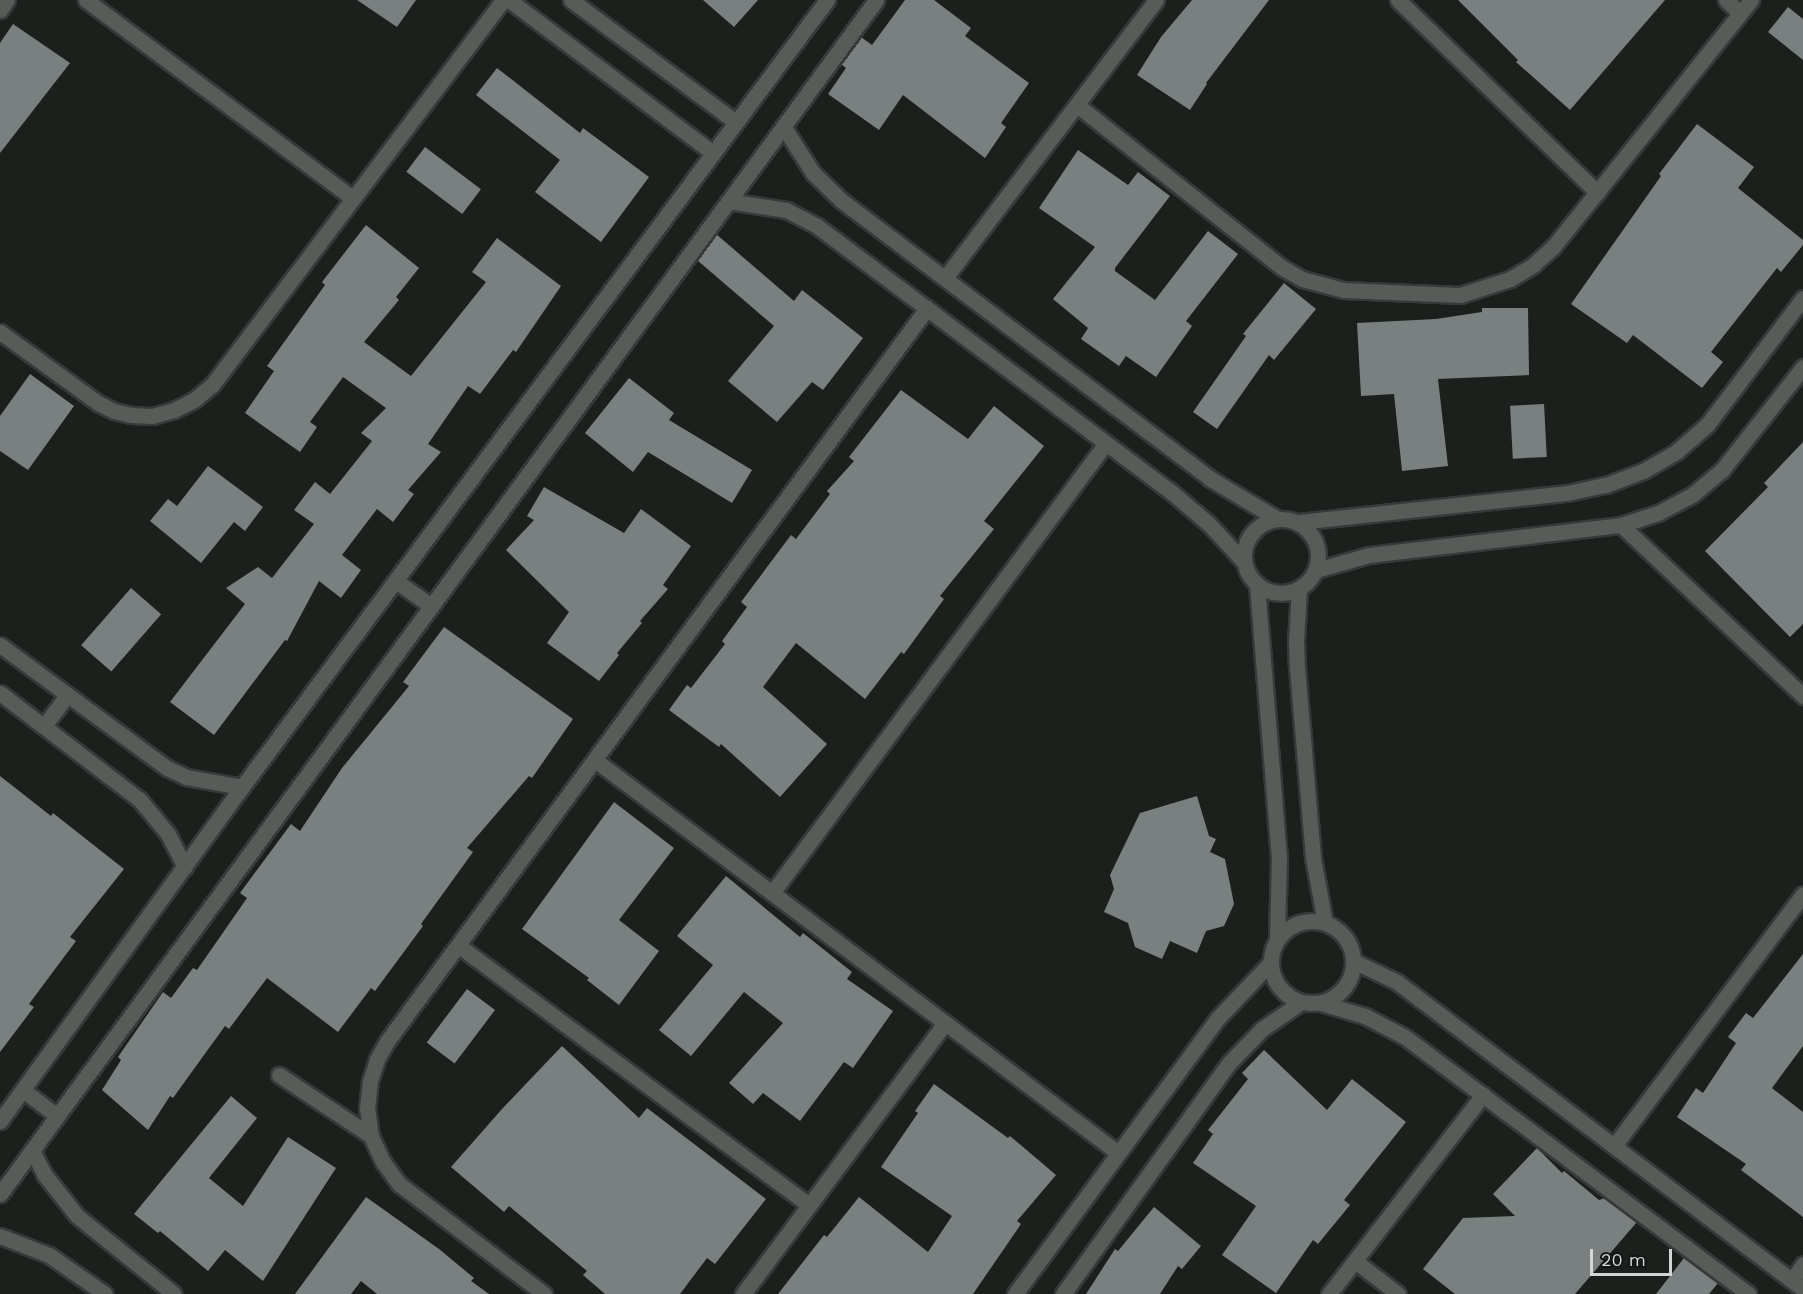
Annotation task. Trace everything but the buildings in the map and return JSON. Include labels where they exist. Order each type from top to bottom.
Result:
[{"type":"street","points":[[0,10],[7,0]]},
{"type":"street","points":[[86,0],[353,198]]},
{"type":"street","points":[[0,332],[98,403],[114,411],[130,416],[152,416],[174,410],[194,400],[212,385],[503,0]]},
{"type":"street","points":[[509,0],[713,153]]},
{"type":"street","points":[[571,0],[736,122]]},
{"type":"street","points":[[0,1121],[242,787],[826,0]]},
{"type":"street","points":[[0,1194],[876,0]]},
{"type":"street","points":[[945,278],[1156,0]]},
{"type":"street","points":[[1398,0],[1598,192]]},
{"type":"street","points":[[1726,0],[1740,14]]},
{"type":"street","points":[[1077,105],[1283,268],[1312,282],[1344,290],[1460,295],[1486,289],[1533,265],[1553,247],[1751,0]]},
{"type":"street","points":[[783,126],[813,173],[826,188],[1209,478],[1276,518],[1299,522],[1567,493],[1606,485],[1643,471],[1677,451],[1707,425],[1803,298]]},
{"type":"street","points":[[728,201],[768,206],[802,217],[927,308],[1189,506],[1244,562]]},
{"type":"street","points":[[544,1294],[399,1184],[383,1162],[371,1136],[367,1108],[370,1081],[377,1059],[927,308]]},
{"type":"street","points":[[1316,570],[1369,555],[1622,525],[1658,513],[1692,495],[1722,470],[1803,367]]},
{"type":"street","points":[[1791,383],[1803,394]]},
{"type":"street","points":[[772,892],[1106,443]]},
{"type":"street","points":[[1276,518],[1255,529],[1244,550],[1244,562],[1249,575],[1257,585],[1278,593],[1299,589],[1309,581],[1316,570],[1319,557],[1316,543],[1309,531],[1299,522]]},
{"type":"street","points":[[1622,525],[1803,696]]},
{"type":"street","points":[[396,581],[431,606]]},
{"type":"street","points":[[1015,1294],[1117,1152],[1218,1018],[1270,963],[1277,939],[1279,857],[1257,585]]},
{"type":"street","points":[[1299,589],[1296,641],[1298,679],[1313,858],[1325,923]]},
{"type":"street","points":[[0,645],[167,768],[186,777],[242,787]]},
{"type":"street","points":[[0,693],[140,800],[168,834],[184,867]]},
{"type":"street","points":[[44,726],[67,695]]},
{"type":"street","points":[[595,760],[1117,1152]]},
{"type":"street","points":[[1614,1146],[1803,894]]},
{"type":"street","points":[[1277,939],[1286,929],[1298,922],[1311,920],[1325,923],[1342,934],[1348,942],[1353,961],[1352,973],[1341,992],[1321,1003]]},
{"type":"street","points":[[459,946],[809,1205]]},
{"type":"street","points":[[1353,961],[1397,982],[1797,1284],[1803,1264]]},
{"type":"street","points":[[1270,963],[1279,988],[1289,997],[1301,1002],[1321,1003],[1365,1016],[1405,1037],[1749,1294]]},
{"type":"street","points":[[1063,1294],[1229,1063],[1262,1029],[1301,1002]]},
{"type":"street","points":[[743,1294],[945,1023]]},
{"type":"street","points":[[279,1075],[371,1136]]},
{"type":"street","points":[[23,1090],[57,1116]]},
{"type":"street","points":[[1329,1294],[1483,1095]]},
{"type":"street","points":[[32,1150],[44,1174],[77,1216],[174,1294]]},
{"type":"street","points":[[0,1236],[49,1254],[105,1294]]},
{"type":"street","points":[[1355,1261],[1398,1294]]}]
